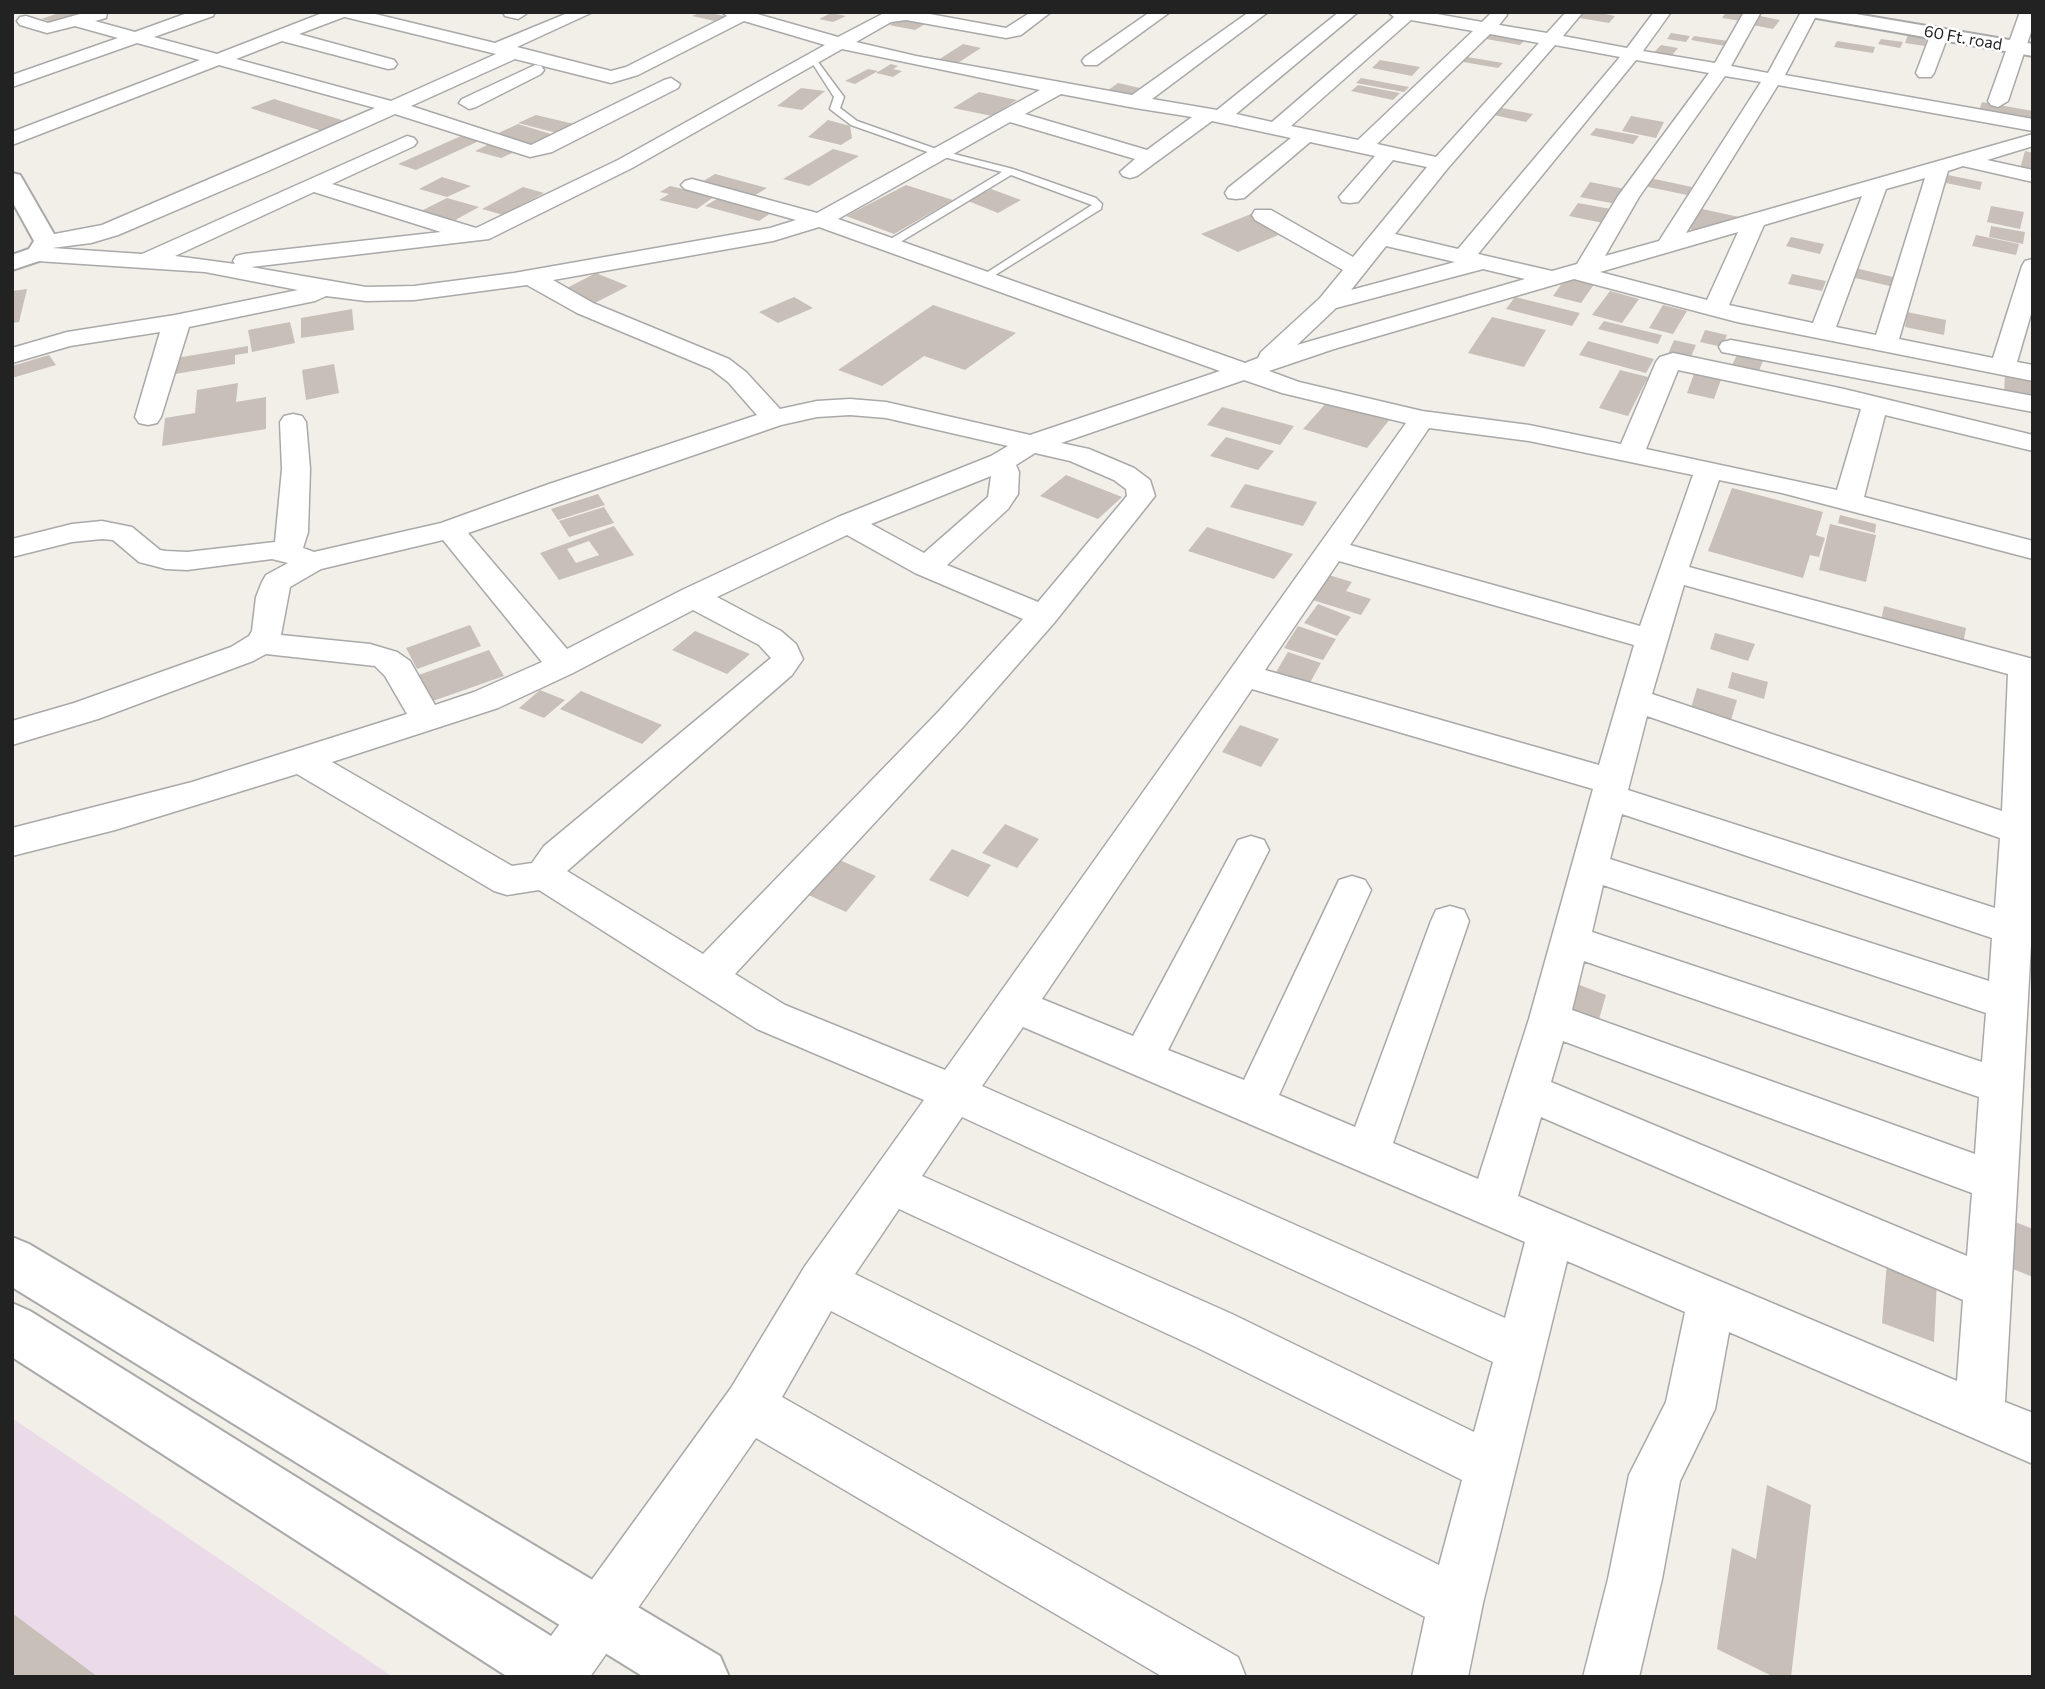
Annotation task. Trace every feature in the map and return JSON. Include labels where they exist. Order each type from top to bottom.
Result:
[{"type":"street","points":[[19,23],[53,12]]},
{"type":"street","points":[[19,23],[47,28],[104,12]]},
{"type":"street","points":[[12,81],[207,12]]},
{"type":"street","points":[[287,12],[320,20]]},
{"type":"street","points":[[12,139],[343,12],[508,50],[599,75],[623,75],[737,14],[838,43],[1058,88],[1214,115],[1441,164]]},
{"type":"street","points":[[12,263],[42,248],[110,230],[393,108],[585,12]]},
{"type":"street","points":[[946,23],[964,12]]},
{"type":"street","points":[[42,248],[140,263],[205,265],[483,233],[625,164],[887,17],[906,15],[1006,33],[1015,31],[1044,12]]},
{"type":"street","points":[[1091,61],[1162,12]]},
{"type":"street","points":[[1135,102],[1260,12]]},
{"type":"street","points":[[1129,173],[1214,115],[1350,12]]},
{"type":"street","points":[[1362,148],[1502,12]]},
{"type":"street","points":[[1254,369],[1328,303],[1441,164],[1575,12]]},
{"type":"street","points":[[1328,303],[1474,259],[1663,12]]},
{"type":"street","points":[[1570,272],[1720,70],[1753,12]]},
{"type":"street","points":[[1668,244],[1763,91],[1774,79],[1811,12]]},
{"type":"street","name":"60 Ft. road","points":[[1811,12],[1840,14],[2026,48]]},
{"type":"street","points":[[1925,73],[1934,32],[1935,12]]},
{"type":"street","points":[[1998,101],[2026,48],[2029,12]]},
{"type":"street","points":[[457,40],[517,13]]},
{"type":"street","points":[[1274,130],[1404,13],[1774,79],[2030,138]]},
{"type":"street","points":[[141,15],[200,31]]},
{"type":"street","points":[[77,21],[478,131],[530,151],[545,148],[671,84]]},
{"type":"street","points":[[281,35],[387,64]]},
{"type":"street","points":[[226,38],[252,46]]},
{"type":"street","points":[[469,103],[551,61]]},
{"type":"street","points":[[205,265],[333,290],[414,293],[522,279],[773,234],[820,220],[1058,88]]},
{"type":"street","points":[[1006,115],[1150,157]]},
{"type":"street","points":[[1926,122],[2030,138]]},
{"type":"street","points":[[1236,193],[1305,136]]},
{"type":"street","points":[[12,842],[115,817],[426,720],[496,695],[848,523],[1001,462],[1031,444],[1325,344],[1952,164],[2030,138]]},
{"type":"street","points":[[140,263],[316,186],[407,142]]},
{"type":"street","points":[[1350,197],[1387,154]]},
{"type":"street","points":[[1952,164],[2033,176]]},
{"type":"street","points":[[1885,344],[1952,164]]},
{"type":"street","points":[[1822,332],[1877,184]]},
{"type":"street","points":[[692,185],[820,220],[984,279],[1254,369],[1291,388],[1422,419],[1529,433],[1709,469],[2033,550]]},
{"type":"street","points":[[316,186],[483,233],[522,279],[720,365],[737,377],[774,418]]},
{"type":"street","points":[[14,187],[42,248]]},
{"type":"street","points":[[1263,215],[1356,268]]},
{"type":"street","points":[[1715,309],[1755,219]]},
{"type":"street","points":[[225,226],[316,254]]},
{"type":"street","points":[[1382,238],[1474,259],[1570,272],[1715,309],[2033,373]]},
{"type":"street","points":[[2003,367],[2033,266]]},
{"type":"street","points":[[12,356],[67,339],[180,323],[210,313],[333,290]]},
{"type":"street","points":[[148,417],[174,328],[180,323]]},
{"type":"street","points":[[1731,347],[2033,404]]},
{"type":"street","points":[[1631,453],[1669,362],[1673,361],[2033,443]]},
{"type":"street","points":[[1848,502],[1875,405]]},
{"type":"street","points":[[12,548],[72,533],[102,530],[122,533],[150,555],[166,560],[187,561],[272,550],[299,557],[450,530],[559,490],[774,418],[817,409],[869,408],[1079,455],[1124,474],[1140,486],[1141,496],[1043,616],[951,719],[776,901],[734,950],[706,976]]},
{"type":"street","points":[[12,1328],[560,1675],[599,1615],[749,1406],[822,1282],[1422,419]]},
{"type":"street","points":[[293,422],[296,469],[293,532],[299,557]]},
{"type":"street","points":[[926,568],[998,503],[1004,494],[1005,472],[1001,462]]},
{"type":"street","points":[[1492,1206],[1549,1020],[1651,639],[1709,469]]},
{"type":"street","points":[[848,523],[926,568],[1043,616]]},
{"type":"street","points":[[450,530],[562,665]]},
{"type":"street","points":[[1331,549],[1651,639]]},
{"type":"street","points":[[12,733],[86,711],[242,654],[260,643],[268,631],[271,597],[278,582],[299,557]]},
{"type":"street","points":[[1672,572],[2029,669],[2026,833],[2011,929],[1979,1416]]},
{"type":"street","points":[[544,875],[557,856],[781,667],[787,659],[785,650],[770,638],[693,597]]},
{"type":"street","points":[[260,643],[370,654],[386,659],[398,668],[426,720]]},
{"type":"street","points":[[1243,675],[1611,790],[2011,929]]},
{"type":"street","points":[[1634,700],[2026,833]]},
{"type":"street","points":[[301,760],[507,880],[544,875],[771,1017],[953,1093],[1521,1350]]},
{"type":"street","points":[[1142,1060],[1251,850]]},
{"type":"street","points":[[1591,867],[2007,1003]]},
{"type":"street","points":[[1254,1104],[1352,890]]},
{"type":"street","points":[[1368,1153],[1450,921]]},
{"type":"street","points":[[1570,940],[2001,1087]]},
{"type":"street","points":[[1014,1005],[1254,1104],[2033,1439]]},
{"type":"street","points":[[1549,1020],[1995,1181]]},
{"type":"street","points":[[1526,1091],[1988,1288]]},
{"type":"street","points":[[890,1184],[1215,1331],[1491,1467]]},
{"type":"street","points":[[1440,1677],[1456,1603],[1551,1231]]},
{"type":"street","points":[[12,1260],[699,1677]]},
{"type":"street","points":[[822,1282],[1456,1603]]},
{"type":"street","points":[[1611,1677],[1635,1579],[1655,1475],[1690,1409],[1711,1300]]},
{"type":"street","points":[[749,1406],[1218,1677]]},
{"type":"lane","points":[[812,60],[839,97],[835,109],[843,117],[939,153],[1010,171],[1097,204],[1096,209],[984,279]]},
{"type":"lane","points":[[888,245],[1010,171]]},
{"type":"shaded area","points":[[12,1418],[393,1677],[12,1677]]},
{"type":"building","points":[[62,12],[88,12],[57,23],[41,19]]},
{"type":"building","points":[[701,12],[729,17],[719,22],[692,16]]},
{"type":"building","points":[[1578,12],[1615,16],[1609,23],[1574,17]]},
{"type":"building","points":[[1726,12],[1746,12],[1741,21],[1722,18]]},
{"type":"building","points":[[831,13],[846,16],[833,22],[819,19]]},
{"type":"building","points":[[1760,16],[1780,20],[1773,29],[1753,25]]},
{"type":"building","points":[[902,18],[927,23],[915,30],[889,25]]},
{"type":"building","points":[[1909,32],[1928,35],[1925,46],[1905,43]]},
{"type":"building","points":[[1492,33],[1526,39],[1520,45],[1486,39]]},
{"type":"building","points":[[1671,33],[1690,36],[1686,42],[1667,39]]},
{"type":"building","points":[[1694,36],[1728,41],[1725,46],[1691,40]]},
{"type":"building","points":[[1881,39],[1903,42],[1900,48],[1878,44]]},
{"type":"building","points":[[1837,41],[1875,47],[1873,53],[1834,47]]},
{"type":"building","points":[[963,44],[981,48],[953,66],[935,62]]},
{"type":"building","points":[[1661,45],[1678,48],[1668,60],[1651,56]]},
{"type":"building","points":[[1467,57],[1503,63],[1498,68],[1463,62]]},
{"type":"building","points":[[1380,60],[1420,67],[1412,76],[1372,68]]},
{"type":"building","points":[[891,64],[898,66],[893,69],[902,71],[893,77],[876,73]]},
{"type":"building","points":[[868,69],[878,71],[855,84],[845,81]]},
{"type":"building","points":[[1361,78],[1409,87],[1404,92],[1356,83]]},
{"type":"building","points":[[1118,83],[1140,88],[1129,96],[1107,91]]},
{"type":"building","points":[[1358,85],[1400,93],[1393,100],[1351,91]]},
{"type":"building","points":[[801,88],[825,91],[802,110],[777,106]]},
{"type":"building","points":[[979,92],[1017,100],[992,116],[953,108]]},
{"type":"building","points":[[274,99],[348,122],[325,132],[250,108]]},
{"type":"building","points":[[1982,102],[2033,111],[2033,123],[1978,113]]},
{"type":"building","points":[[1497,107],[1533,114],[1526,122],[1489,114]]},
{"type":"building","points":[[536,115],[574,124],[557,133],[518,123]]},
{"type":"building","points":[[1631,116],[1664,122],[1656,138],[1622,131]]},
{"type":"building","points":[[828,120],[850,126],[852,138],[841,145],[808,137]]},
{"type":"building","points":[[518,124],[554,135],[529,147],[492,136]]},
{"type":"building","points":[[1596,128],[1639,136],[1633,144],[1590,135]]},
{"type":"building","points":[[461,136],[479,141],[416,170],[398,164]]},
{"type":"building","points":[[491,143],[517,151],[501,158],[475,151]]},
{"type":"building","points":[[833,149],[859,156],[809,186],[783,179]]},
{"type":"building","points":[[2025,151],[2033,153],[2033,174],[2019,172]]},
{"type":"building","points":[[715,174],[767,188],[752,197],[700,183]]},
{"type":"building","points":[[1943,174],[1982,182],[1980,190],[1941,182]]},
{"type":"building","points":[[442,177],[471,186],[447,197],[419,189]]},
{"type":"building","points":[[1645,177],[1692,187],[1687,195],[1639,185]]},
{"type":"building","points":[[1590,182],[1625,189],[1616,204],[1580,197]]},
{"type":"building","points":[[906,185],[953,200],[894,234],[846,216]]},
{"type":"building","points":[[670,186],[715,196],[697,209],[659,200],[669,194],[660,192]]},
{"type":"building","points":[[523,187],[544,193],[503,215],[482,209]]},
{"type":"building","points":[[991,189],[1021,200],[998,213],[968,201]]},
{"type":"building","points":[[720,197],[774,211],[759,221],[705,206]]},
{"type":"building","points":[[447,198],[479,207],[450,223],[417,213]]},
{"type":"building","points":[[1578,203],[1611,209],[1603,223],[1569,216]]},
{"type":"building","points":[[1991,206],[2024,212],[2020,229],[1987,222]]},
{"type":"building","points":[[1693,207],[1739,217],[1695,230],[1679,227]]},
{"type":"building","points":[[1251,214],[1288,231],[1238,252],[1201,234]]},
{"type":"building","points":[[1991,226],[2025,232],[2023,244],[1989,237]]},
{"type":"building","points":[[1976,235],[2019,244],[2016,255],[1972,246]]},
{"type":"building","points":[[1791,237],[1824,244],[1820,254],[1786,246]]},
{"type":"building","points":[[1851,267],[1897,278],[1894,287],[1847,276]]},
{"type":"building","points":[[596,273],[628,286],[593,304],[561,291]]},
{"type":"building","points":[[1792,274],[1826,281],[1822,291],[1788,284]]},
{"type":"building","points":[[1567,276],[1595,283],[1581,303],[1553,296]]},
{"type":"building","points":[[27,289],[19,322],[12,323],[12,291]]},
{"type":"building","points":[[1610,291],[1639,299],[1622,323],[1592,315]]},
{"type":"building","points":[[794,297],[813,308],[778,323],[759,312]]},
{"type":"building","points":[[1515,297],[1580,313],[1572,326],[1506,309]]},
{"type":"building","points":[[933,305],[1016,333],[965,370],[924,356],[882,386],[838,370]]},
{"type":"building","points":[[1663,305],[1687,311],[1673,334],[1649,328]]},
{"type":"building","points":[[352,309],[354,330],[301,338],[301,318]]},
{"type":"building","points":[[1907,312],[1946,320],[1944,335],[1905,327]]},
{"type":"building","points":[[1492,317],[1546,330],[1524,367],[1468,353]]},
{"type":"building","points":[[1604,321],[1662,335],[1658,344],[1598,329]]},
{"type":"building","points":[[290,322],[295,343],[252,352],[248,330]]},
{"type":"building","points":[[1705,330],[1727,335],[1722,347],[1700,342]]},
{"type":"building","points":[[1674,340],[1696,345],[1690,359],[1668,354]]},
{"type":"building","points":[[1588,341],[1654,359],[1646,373],[1579,355]]},
{"type":"building","points":[[248,346],[248,353],[235,355],[235,364],[175,374],[176,358]]},
{"type":"building","points":[[1738,353],[1764,359],[1757,375],[1730,369]]},
{"type":"building","points":[[49,355],[56,365],[12,378],[12,366]]},
{"type":"building","points":[[334,364],[339,393],[306,400],[302,370]]},
{"type":"building","points":[[1620,370],[1648,377],[1628,416],[1599,408]]},
{"type":"building","points":[[1695,371],[1722,377],[1714,399],[1687,393]]},
{"type":"building","points":[[2005,373],[2033,379],[2033,401],[2004,395]]},
{"type":"building","points":[[238,383],[236,402],[266,397],[266,429],[162,446],[165,418],[195,413],[197,390]]},
{"type":"building","points":[[1328,401],[1390,419],[1367,448],[1303,429]]},
{"type":"building","points":[[1222,407],[1294,426],[1280,445],[1207,425]]},
{"type":"building","points":[[1226,437],[1274,451],[1258,470],[1210,456]]},
{"type":"building","points":[[1066,475],[1122,497],[1098,519],[1040,496]]},
{"type":"building","points":[[1245,484],[1317,502],[1303,526],[1230,507]]},
{"type":"building","points":[[1732,488],[1823,512],[1816,535],[1825,538],[1819,557],[1810,555],[1803,578],[1708,551]]},
{"type":"building","points":[[598,494],[605,505],[558,520],[551,509]]},
{"type":"building","points":[[604,507],[614,523],[569,537],[559,521]]},
{"type":"building","points":[[1840,515],[1876,524],[1875,533],[1838,523]]},
{"type":"building","points":[[1830,524],[1876,535],[1866,582],[1819,570]]},
{"type":"building","points":[[614,526],[634,555],[559,580],[540,553]],"holes":[[[589,541],[599,555],[576,563],[567,549]]]},
{"type":"building","points":[[1207,527],[1293,554],[1274,579],[1188,551]]},
{"type":"building","points":[[1322,573],[1352,582],[1346,591],[1371,599],[1361,615],[1306,598]]},
{"type":"building","points":[[1318,604],[1351,617],[1337,636],[1304,623]]},
{"type":"building","points":[[1884,606],[1966,628],[1963,644],[1881,621]]},
{"type":"building","points":[[470,625],[481,646],[417,669],[406,648]]},
{"type":"building","points":[[1298,626],[1336,639],[1323,660],[1284,648]]},
{"type":"building","points":[[695,631],[750,654],[727,674],[672,650]]},
{"type":"building","points":[[1715,633],[1755,644],[1748,661],[1710,649]]},
{"type":"building","points":[[489,650],[504,676],[430,702],[416,676]]},
{"type":"building","points":[[1288,652],[1321,663],[1307,688],[1273,677]]},
{"type":"building","points":[[1732,672],[1768,682],[1764,699],[1728,688]]},
{"type":"building","points":[[1697,688],[1737,700],[1731,720],[1691,708]]},
{"type":"building","points":[[540,690],[565,700],[544,718],[519,708]]},
{"type":"building","points":[[581,691],[662,725],[642,744],[560,709]]},
{"type":"building","points":[[1240,725],[1279,739],[1261,767],[1222,752]]},
{"type":"building","points":[[1005,824],[1039,839],[1017,868],[982,853]]},
{"type":"building","points":[[952,849],[991,865],[968,897],[929,880]]},
{"type":"building","points":[[835,858],[876,876],[846,912],[804,893]]},
{"type":"building","points":[[1569,981],[1606,995],[1597,1026],[1559,1011]]},
{"type":"building","points":[[2000,1216],[2033,1229],[2033,1277],[1998,1263]]},
{"type":"building","points":[[1887,1262],[1937,1280],[1934,1342],[1882,1323]]},
{"type":"building","points":[[1767,1485],[1811,1505],[1791,1677],[1774,1677],[1717,1649],[1732,1548],[1756,1559]]},
{"type":"building","points":[[12,1613],[98,1677],[12,1677]]}]
